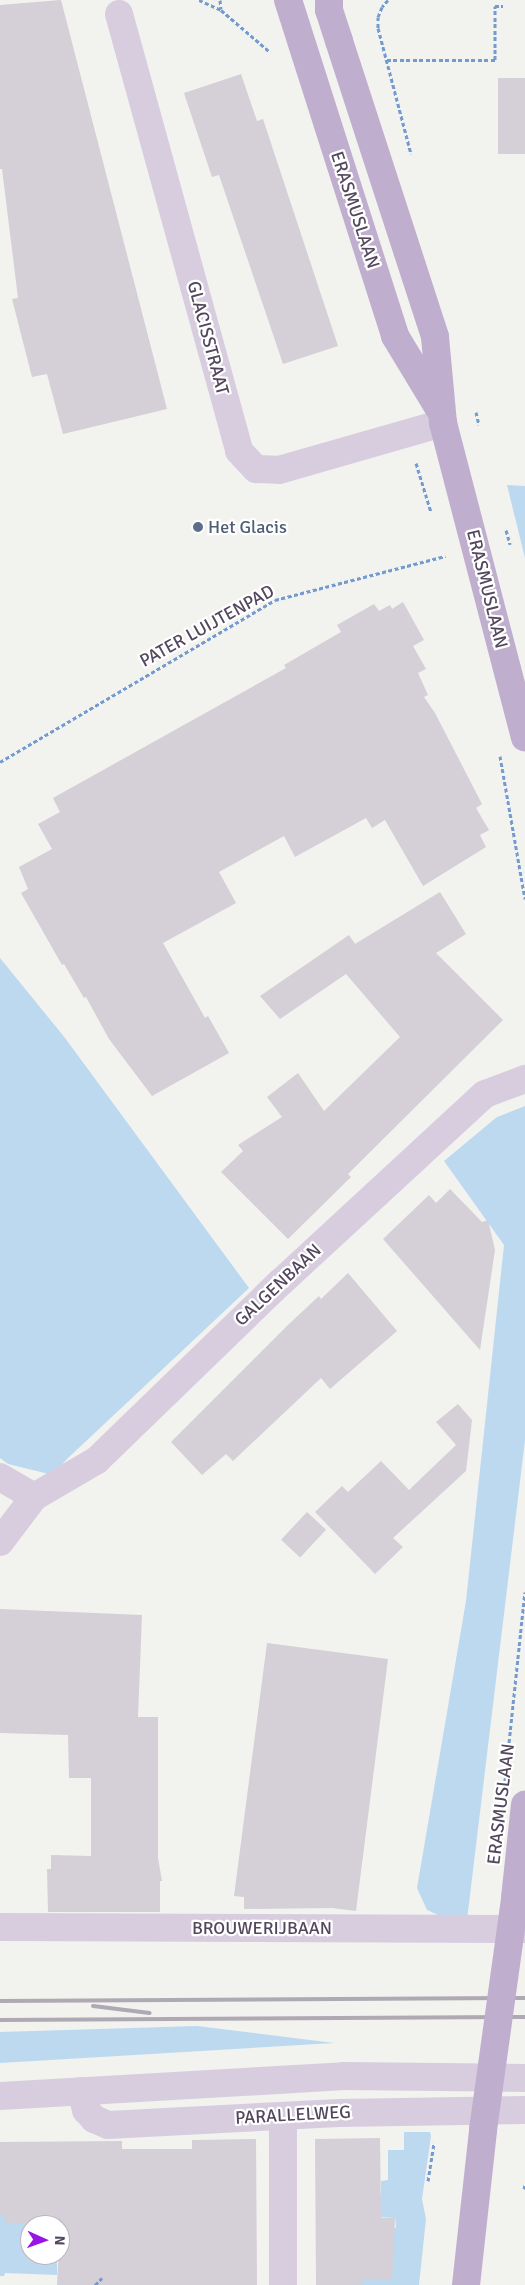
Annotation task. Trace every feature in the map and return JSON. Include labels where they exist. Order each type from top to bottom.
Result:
[{"type":"main road","name":"ERASMUSLAAN","points":[[288,0],[395,336],[442,417]]},
{"type":"main road","name":"ERASMUSLAAN","points":[[329,0],[339,41],[435,337],[442,417],[525,738]]},
{"type":"main road","name":"ERASMUSLAAN","points":[[466,2285],[483,2130],[515,1898],[525,1805]]},
{"type":"street","name":"GLACISSTRAAT","points":[[119,14],[239,451],[256,469],[279,470],[442,417]]},
{"type":"street","name":"GALGENBAAN","points":[[34,1497],[97,1460],[280,1282],[485,1094],[525,1079]]},
{"type":"street","points":[[0,1478],[34,1497],[0,1542]]},
{"type":"street","name":"BROUWERIJBAAN","points":[[0,1927],[525,1928]]},
{"type":"street","name":"PARALLELWEG","points":[[0,2096],[344,2076],[525,2078]]},
{"type":"street","name":"PARALLELWEG","points":[[81,2091],[86,2110],[94,2119],[108,2124],[283,2116],[525,2110]]},
{"type":"street","points":[[283,2116],[283,2285]]},
{"type":"path","points":[[198,0],[221,10],[272,54]]},
{"type":"path","points":[[220,0],[221,10]]},
{"type":"path","points":[[378,28],[378,17],[382,7],[388,0]]},
{"type":"path","points":[[387,60],[495,60],[496,6],[503,6]]},
{"type":"path","name":"PATER LUIJTENPAD","points":[[0,762],[274,600],[445,556]]},
{"type":"path","name":"ERASMUSLAAN","points":[[504,1785],[525,1592]]},
{"type":"path","points":[[428,2181],[439,2111]]},
{"type":"path","points":[[524,2189],[525,2185]]},
{"type":"path","points":[[95,2285],[102,2278]]},
{"type":"shaded area","points":[[507,485],[525,486],[525,558]]},
{"type":"shaded area","points":[[0,958],[65,1038],[249,1288],[67,1459],[53,1475],[8,1464],[0,1458]]},
{"type":"shaded area","points":[[525,1106],[525,1440],[467,1920],[447,1919],[427,1910],[417,1888],[466,1601],[504,1245],[444,1161],[497,1117]]},
{"type":"shaded area","points":[[197,2026],[334,2043],[0,2063],[0,2032]]},
{"type":"shaded area","points":[[404,2132],[430,2132],[431,2136],[422,2199],[426,2219],[419,2285],[362,2285],[362,2280],[392,2280],[392,2256],[371,2229],[396,2228],[395,2217],[359,2218],[381,2194],[381,2181],[388,2180],[388,2150],[404,2150]]},
{"type":"shaded area","points":[[122,2149],[127,2149],[127,2189],[141,2189],[141,2214],[144,2214],[144,2225],[170,2226],[173,2208],[177,2207],[177,2202],[173,2201],[173,2189],[187,2189],[187,2231],[156,2232],[149,2238],[135,2224],[125,2232],[110,2216],[101,2229],[122,2250],[100,2270],[99,2261],[70,2261],[70,2215],[45,2215],[45,2187],[57,2187],[57,2202],[72,2202],[73,2244],[84,2244],[84,2214],[94,2214],[96,2204],[123,2204]]},
{"type":"shaded area","points":[[0,2215],[5,2215],[5,2223],[20,2223],[20,2265],[57,2265],[57,2275],[5,2273],[4,2276],[0,2276]]},
{"type":"building","points":[[61,0],[167,409],[63,434],[47,374],[32,377],[12,299],[18,298],[2,169],[0,169],[0,5]]},
{"type":"building","points":[[241,74],[257,121],[263,119],[338,346],[283,364],[219,175],[212,177],[184,93]]},
{"type":"building","points":[[498,78],[525,78],[525,154],[498,154]]},
{"type":"building","points":[[403,602],[424,640],[413,646],[426,669],[418,673],[428,695],[424,697],[435,713],[482,804],[476,808],[489,830],[480,835],[486,847],[423,886],[385,820],[372,828],[366,818],[295,857],[284,836],[219,872],[236,903],[163,943],[205,1018],[208,1016],[229,1053],[152,1096],[109,1039],[86,997],[84,998],[64,964],[62,965],[21,893],[28,889],[19,867],[52,849],[38,824],[60,812],[53,798],[286,668],[284,665],[341,632],[337,625],[374,604],[379,611],[390,605],[392,609]]},
{"type":"building","points":[[440,892],[466,934],[436,953],[503,1020],[348,1174],[351,1177],[288,1239],[221,1172],[243,1151],[238,1145],[282,1117],[267,1097],[298,1073],[324,1111],[400,1037],[346,974],[280,1019],[260,996],[349,935],[355,944]]},
{"type":"building","points":[[450,1189],[482,1222],[488,1220],[495,1250],[480,1350],[383,1239],[429,1195],[436,1203]]},
{"type":"building","points":[[348,1273],[397,1331],[330,1389],[321,1378],[233,1461],[226,1454],[202,1475],[171,1442],[289,1324],[319,1296],[321,1299]]},
{"type":"building","points":[[458,1404],[472,1420],[466,1471],[393,1538],[403,1547],[375,1574],[315,1512],[342,1486],[348,1492],[381,1461],[409,1490],[456,1445],[436,1422]]},
{"type":"building","points":[[307,1512],[326,1530],[300,1558],[281,1540]]},
{"type":"building","points":[[0,1609],[142,1615],[138,1717],[158,1717],[158,1858],[162,1881],[160,1881],[160,1912],[48,1912],[47,1869],[51,1869],[51,1855],[91,1856],[91,1778],[69,1778],[68,1735],[0,1733]]},
{"type":"building","points":[[267,1643],[388,1659],[356,1911],[332,1908],[244,1909],[244,1897],[234,1896]]},
{"type":"building","points":[[380,2138],[381,2218],[395,2217],[392,2280],[362,2280],[362,2285],[316,2285],[315,2139]]},
{"type":"building","points":[[256,2139],[257,2285],[57,2285],[58,2265],[70,2265],[70,2215],[20,2215],[20,2224],[5,2223],[5,2215],[0,2215],[0,2142],[122,2141],[122,2149],[192,2149],[192,2140]]},
{"type":"railway","points":[[0,2001],[525,1998]]},
{"type":"railway","points":[[93,2006],[150,2013]]},
{"type":"railway","points":[[0,2020],[525,2017]]},
{"type":"place","name":"Het Glacis","points":[[198,527]]}]
